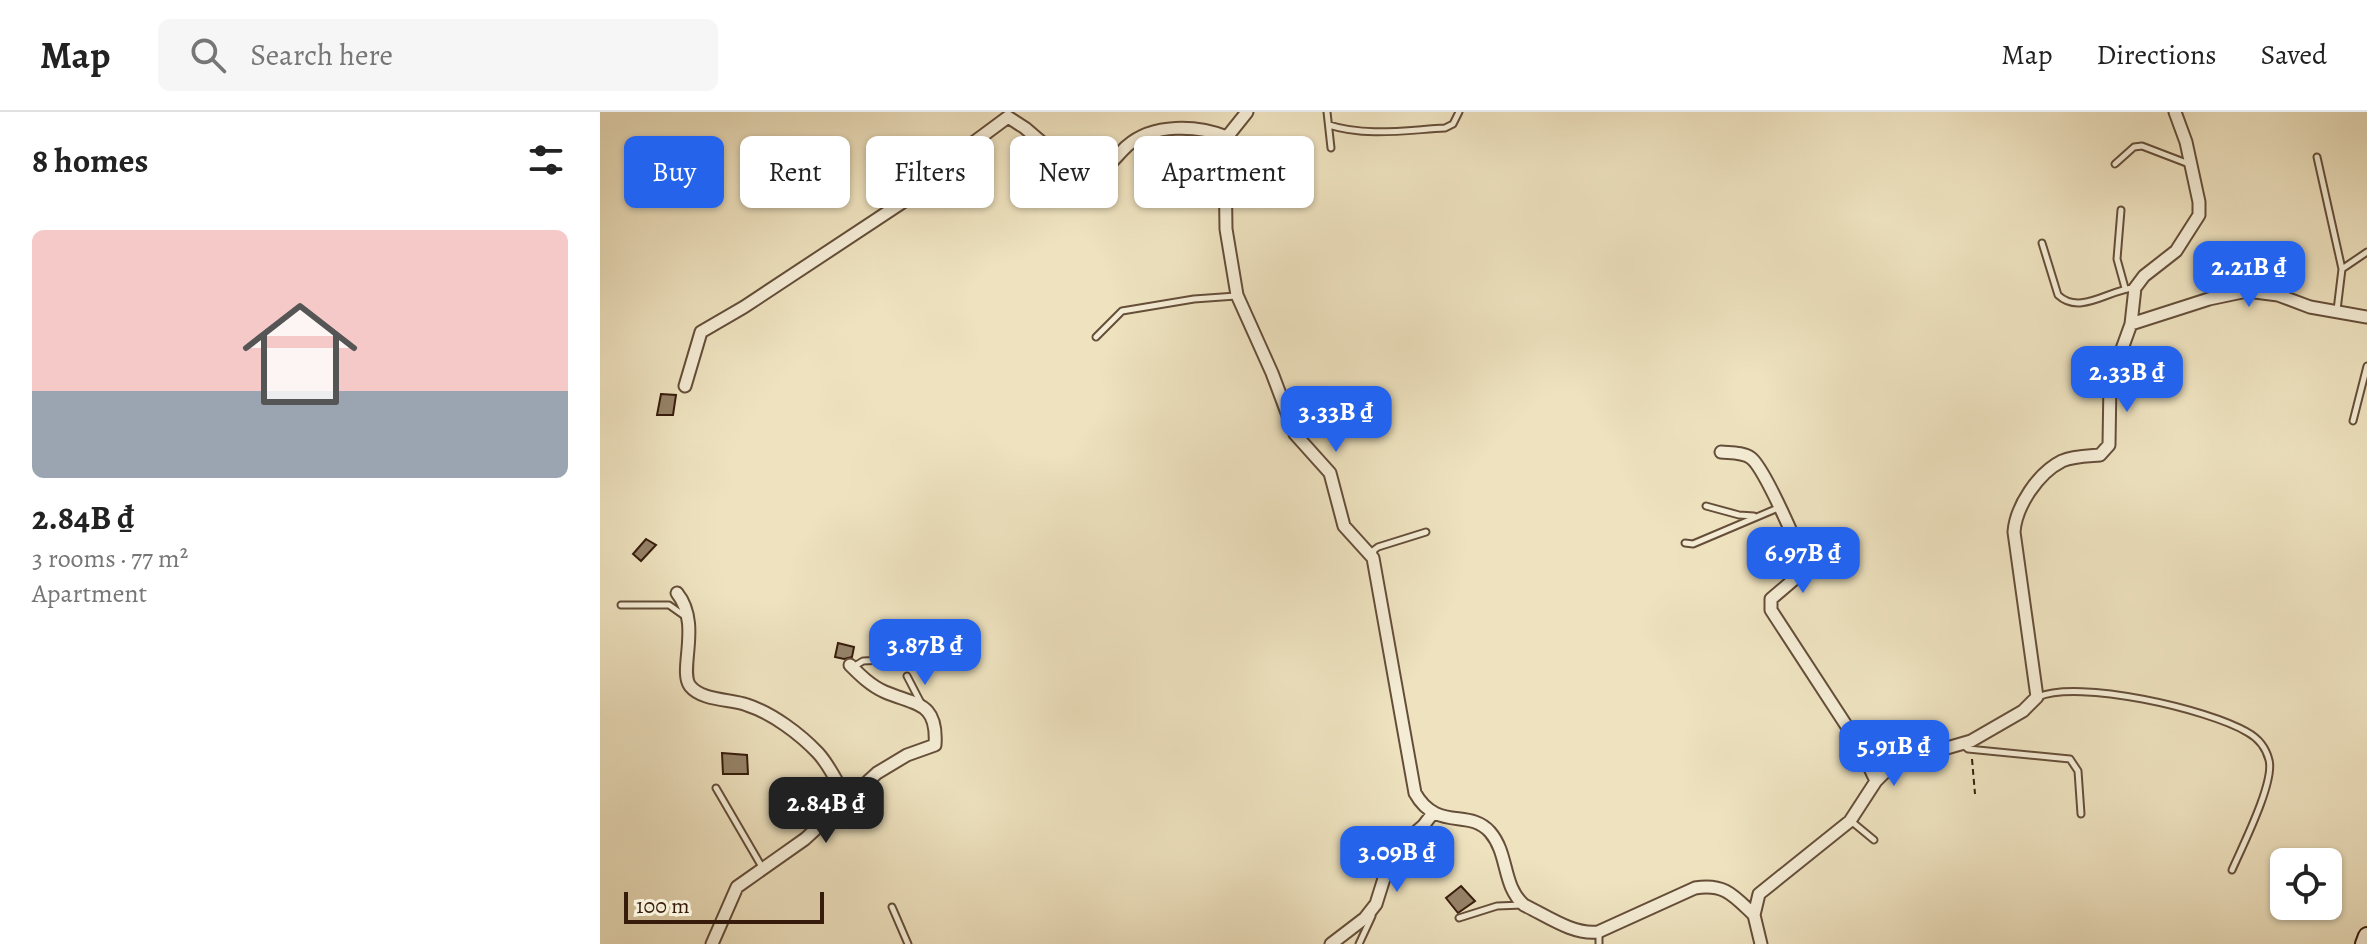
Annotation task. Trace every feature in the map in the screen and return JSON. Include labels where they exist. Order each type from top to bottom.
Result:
[{"type":"main road","points":[[2364,944],[2367,936]]},
{"type":"street","points":[[1228,136],[1247,112]]},
{"type":"street","points":[[1761,944],[1754,915],[1759,894],[1765,886],[1850,821],[1876,781],[1897,764],[1965,747],[2023,711],[2037,697],[2014,532],[2015,518],[2026,497],[2053,467],[2070,459],[2100,455],[2109,445],[2110,382],[2131,324],[2130,288],[2176,251],[2199,215],[2199,202],[2175,112]]},
{"type":"street","points":[[685,386],[701,332],[909,198],[950,160],[1008,117],[1082,177],[1096,175],[1134,141]]},
{"type":"street","points":[[1142,136],[1158,130],[1184,128],[1224,136]]},
{"type":"street","points":[[1224,208],[1237,295],[1295,434],[1330,473],[1344,526],[1373,558],[1415,793],[1420,803],[1433,813],[1479,823],[1490,832],[1501,852],[1511,891],[1524,905],[1599,938],[1695,888],[1709,886],[1723,889],[1754,915]]},
{"type":"street","points":[[2131,324],[2209,299],[2247,291],[2278,295],[2310,307],[2367,317]]},
{"type":"street","points":[[1721,452],[1744,454],[1753,459],[1779,508],[1805,570],[1771,599],[1771,610],[1844,722],[1876,781]]},
{"type":"street","points":[[677,593],[685,603],[689,620],[686,679],[691,688],[700,694],[749,705],[782,724],[818,753],[847,800]]},
{"type":"street","points":[[712,944],[737,887],[805,839],[890,763],[935,745],[931,715],[921,704],[885,692],[851,666]]},
{"type":"street","points":[[1331,944],[1354,929],[1376,904],[1392,853],[1433,813]]},
{"type":"lane","points":[[1327,112],[1331,148]]},
{"type":"lane","points":[[1329,125],[1348,131],[1445,128],[1453,124],[1459,112]]},
{"type":"lane","points":[[2115,164],[2134,147],[2142,146],[2190,165]]},
{"type":"lane","points":[[2317,157],[2342,269],[2336,311]]},
{"type":"lane","points":[[2042,243],[2058,295],[2063,300],[2069,303],[2097,300],[2130,288],[2117,259],[2121,210]]},
{"type":"lane","points":[[2342,269],[2367,252]]},
{"type":"lane","points":[[1096,337],[1122,311],[1237,295]]},
{"type":"lane","points":[[2353,421],[2367,366]]},
{"type":"lane","points":[[1706,506],[1755,516]]},
{"type":"lane","points":[[1685,543],[1693,544],[1779,508]]},
{"type":"lane","points":[[1373,558],[1374,550],[1378,547],[1426,532]]},
{"type":"lane","points":[[621,605],[669,605],[689,620]]},
{"type":"lane","points":[[851,666],[863,661],[884,660]]},
{"type":"lane","points":[[907,676],[921,704]]},
{"type":"lane","points":[[2037,697],[2049,692],[2081,690],[2146,700],[2213,718],[2247,732],[2261,743],[2269,757],[2271,769],[2232,870]]},
{"type":"lane","points":[[1965,747],[2070,759],[2078,771],[2081,814]]},
{"type":"lane","points":[[716,788],[763,868]]},
{"type":"lane","points":[[1850,821],[1874,840]]},
{"type":"lane","points":[[1359,944],[1376,904]]},
{"type":"lane","points":[[1459,918],[1497,906],[1524,905]]},
{"type":"lane","points":[[892,907],[908,944]]},
{"type":"path","points":[[1965,747],[1972,760],[1975,794]]},
{"type":"building","points":[[661,394],[676,395],[673,415],[657,415]]},
{"type":"building","points":[[646,539],[656,545],[641,561],[633,554]]},
{"type":"building","points":[[890,630],[901,634],[894,655],[883,651]]},
{"type":"building","points":[[838,643],[854,647],[852,657],[835,657]]},
{"type":"building","points":[[722,753],[747,755],[748,774],[723,774]]},
{"type":"building","points":[[1461,886],[1475,901],[1458,913],[1446,898]]}]
